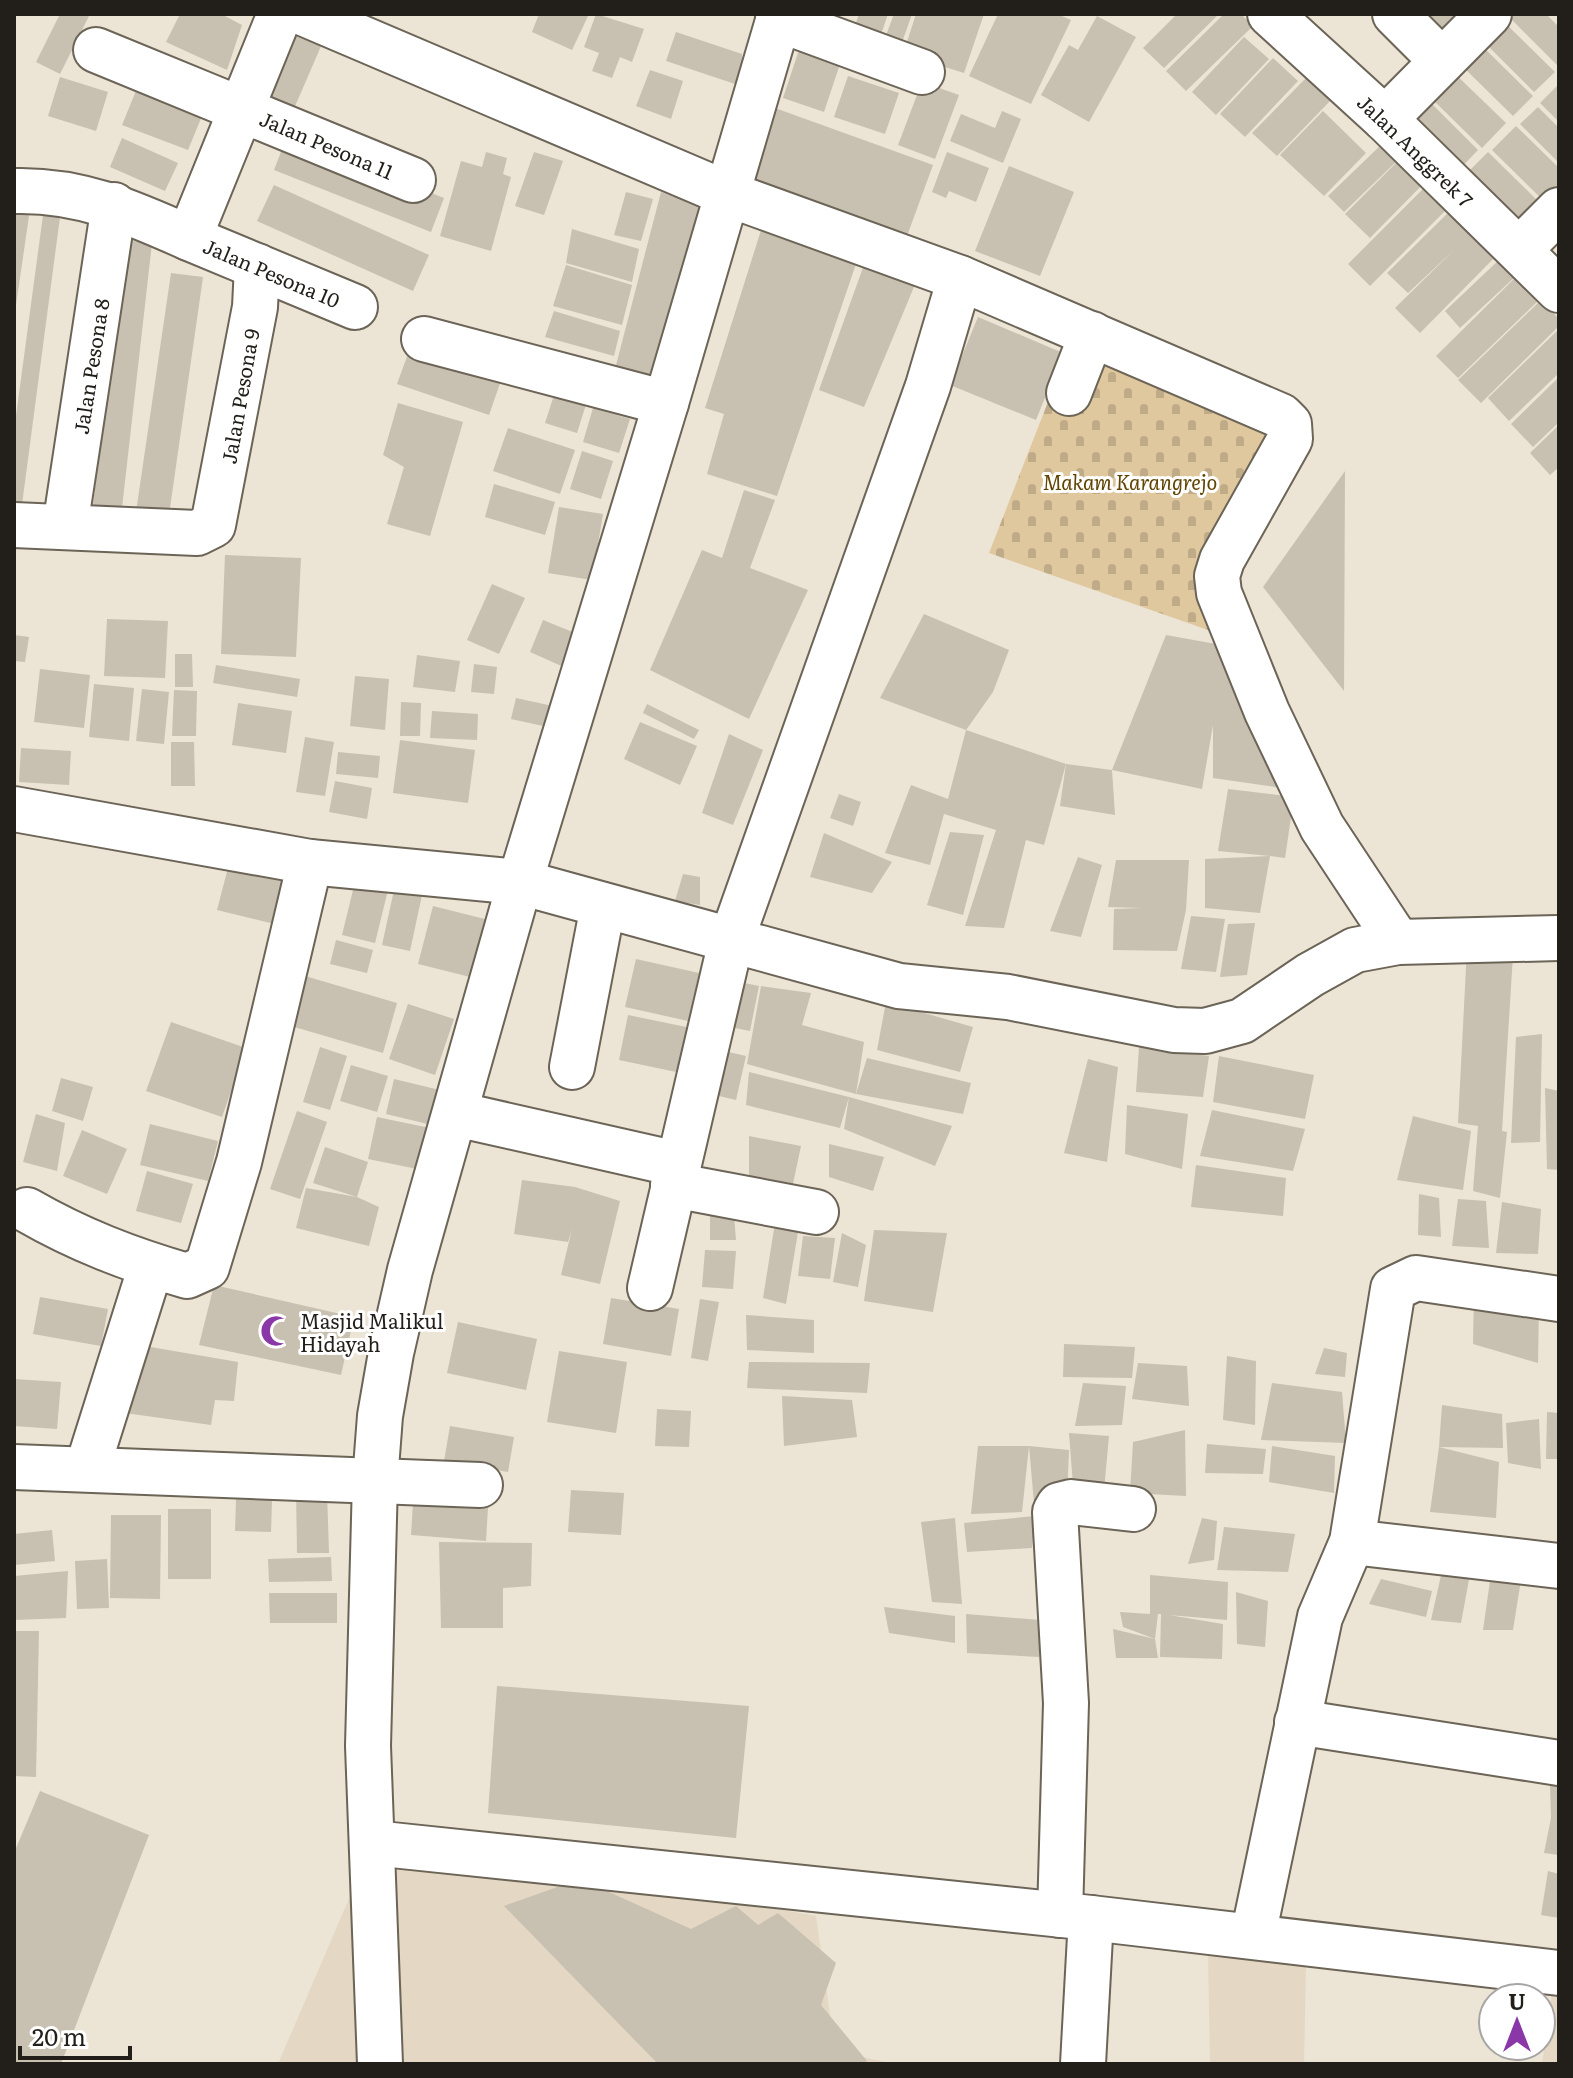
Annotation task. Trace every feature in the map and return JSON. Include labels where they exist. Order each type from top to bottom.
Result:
[{"type":"street","points":[[189,238],[280,14]]},
{"type":"street","points":[[305,14],[728,194],[960,278],[1281,416],[1289,424],[1290,439],[1233,537],[1222,560],[1217,585],[1267,712],[1322,827],[1398,942]]},
{"type":"street","name":"Jalan Anggrek 7","points":[[1270,14],[1385,119],[1559,290]]},
{"type":"street","points":[[1395,14],[1442,61]]},
{"type":"street","points":[[1385,119],[1489,14]]},
{"type":"street","points":[[380,2064],[368,1746],[375,1481],[380,1416],[410,1270],[520,882],[666,403],[779,16],[922,72]]},
{"type":"street","name":"Jalan Pesona 11","points":[[96,50],[413,180]]},
{"type":"street","name":"Jalan Pesona 10","points":[[14,191],[82,196],[114,205],[355,307]]},
{"type":"street","name":"Jalan Pesona 8","points":[[65,527],[114,205]]},
{"type":"street","points":[[1519,250],[1559,210]]},
{"type":"street","name":"Jalan Pesona 9","points":[[65,527],[197,533],[213,525],[255,307],[257,266]]},
{"type":"street","points":[[650,1288],[731,941],[928,386],[960,278]]},
{"type":"street","points":[[1069,393],[1092,334]]},
{"type":"street","points":[[424,339],[666,403]]},
{"type":"street","points":[[14,525],[65,527]]},
{"type":"street","points":[[14,809],[310,862],[520,882],[899,986],[1008,997],[1174,1030],[1205,1031],[1242,1021],[1310,975],[1355,950],[1398,942],[1559,938]]},
{"type":"street","points":[[27,1210],[80,1240],[151,1266],[187,1276],[207,1267],[214,1252],[310,862]]},
{"type":"street","points":[[572,1067],[603,906]]},
{"type":"street","points":[[456,1114],[816,1212]]},
{"type":"street","points":[[87,1469],[151,1266]]},
{"type":"street","points":[[1253,1936],[1320,1617],[1352,1542],[1393,1289],[1416,1278],[1559,1299]]},
{"type":"street","points":[[14,1467],[480,1485]]},
{"type":"street","points":[[1083,2064],[1055,1512],[1059,1505],[1071,1502],[1133,1509]]},
{"type":"street","points":[[1352,1542],[1559,1566]]},
{"type":"street","points":[[1297,1722],[1559,1763]]},
{"type":"street","points":[[373,1843],[1075,1916],[1559,1973]]},
{"type":"shaded area","points":[[373,1843],[463,1853],[816,1916],[835,2051],[895,2064],[278,2064]]},
{"type":"shaded area","points":[[1208,1953],[1306,1964],[1304,2064],[1210,2064]]},
{"type":"shaded area","points":[[1559,1995],[1559,2064],[1542,2064],[1557,2062]]},
{"type":"green space","name":"Makam Karangrejo","points":[[1071,343],[1269,423],[1270,455],[1225,636],[989,553]]},
{"type":"building","points":[[60,14],[90,14],[60,74],[36,62]]},
{"type":"building","points":[[180,14],[221,14],[242,25],[227,70],[166,42]]},
{"type":"building","points":[[539,14],[589,14],[572,50],[532,32]]},
{"type":"building","points":[[596,14],[644,29],[632,62],[620,57],[612,78],[592,71],[599,53],[584,47]]},
{"type":"building","points":[[859,14],[888,14],[877,46],[851,37]]},
{"type":"building","points":[[894,14],[912,14],[899,51],[882,46]]},
{"type":"building","points":[[916,14],[984,14],[964,73],[903,54]]},
{"type":"building","points":[[998,14],[1057,14],[1071,20],[1031,104],[969,76]]},
{"type":"building","points":[[1177,14],[1219,14],[1164,68],[1143,48]]},
{"type":"building","points":[[1224,14],[1241,14],[1253,26],[1186,91],[1166,71]]},
{"type":"building","points":[[1417,14],[1482,14],[1444,52]]},
{"type":"building","points":[[1506,14],[1546,14],[1559,27],[1559,67]]},
{"type":"building","points":[[1097,16],[1136,37],[1089,122],[1041,95],[1069,45],[1078,50]]},
{"type":"building","points":[[1500,18],[1555,72],[1534,92],[1480,38]]},
{"type":"building","points":[[676,32],[742,54],[741,86],[666,61]]},
{"type":"building","points":[[289,34],[321,46],[293,111],[260,98]]},
{"type":"building","points":[[1244,37],[1269,59],[1216,115],[1192,92]]},
{"type":"building","points":[[1478,42],[1533,96],[1513,116],[1458,62]]},
{"type":"building","points":[[800,47],[841,61],[824,112],[783,98]]},
{"type":"building","points":[[1273,58],[1298,81],[1245,137],[1220,114]]},
{"type":"building","points":[[650,70],[683,81],[671,119],[636,106]]},
{"type":"building","points":[[1451,70],[1506,123],[1482,148],[1427,94]]},
{"type":"building","points":[[848,76],[899,93],[885,134],[834,117]]},
{"type":"building","points":[[60,77],[108,92],[96,131],[48,116]]},
{"type":"building","points":[[1306,78],[1330,101],[1277,156],[1252,133]]},
{"type":"building","points":[[922,82],[959,95],[935,159],[898,145]]},
{"type":"building","points":[[1559,84],[1559,122],[1540,103]]},
{"type":"building","points":[[138,86],[204,111],[188,150],[122,125]]},
{"type":"building","points":[[1424,96],[1478,150],[1455,174],[1400,120]]},
{"type":"building","points":[[1538,107],[1559,128],[1559,163],[1520,124]]},
{"type":"building","points":[[775,108],[933,165],[903,247],[744,189]]},
{"type":"building","points":[[1002,111],[1021,119],[1003,163],[950,141],[961,114],[995,128]]},
{"type":"building","points":[[1323,111],[1366,153],[1324,196],[1280,155]]},
{"type":"building","points":[[1516,126],[1559,168],[1559,192],[1547,204],[1492,150]]},
{"type":"building","points":[[287,136],[444,198],[431,232],[274,170]]},
{"type":"building","points":[[122,138],[178,163],[165,191],[110,167]]},
{"type":"building","points":[[1383,143],[1399,159],[1344,212],[1328,196]]},
{"type":"building","points":[[486,152],[507,158],[503,174],[511,177],[491,251],[440,236],[461,161],[482,167]]},
{"type":"building","points":[[534,152],[563,161],[544,215],[515,206]]},
{"type":"building","points":[[947,152],[989,168],[976,202],[949,191],[946,198],[932,192]]},
{"type":"building","points":[[1488,152],[1545,208],[1516,237],[1459,181]]},
{"type":"building","points":[[1406,153],[1430,177],[1370,238],[1345,214]]},
{"type":"building","points":[[1009,166],[1074,192],[1040,276],[975,251]]},
{"type":"building","points":[[1431,181],[1453,203],[1370,286],[1348,264]]},
{"type":"building","points":[[274,185],[429,255],[413,291],[257,221]]},
{"type":"building","points":[[626,192],[653,199],[641,241],[614,235]]},
{"type":"building","points":[[661,192],[707,209],[651,386],[614,373]]},
{"type":"building","points":[[14,207],[30,209],[16,305],[14,305]]},
{"type":"building","points":[[1453,208],[1503,249],[1420,333],[1395,308],[1455,249],[1408,293],[1387,273]]},
{"type":"building","points":[[43,215],[60,217],[21,512],[14,511],[14,431]]},
{"type":"building","points":[[762,227],[858,258],[777,496],[707,474],[724,414],[705,408]]},
{"type":"building","points":[[572,229],[639,249],[632,282],[566,263]]},
{"type":"building","points":[[123,240],[152,243],[121,517],[92,514]]},
{"type":"building","points":[[1500,259],[1516,276],[1460,328],[1445,311]]},
{"type":"building","points":[[865,262],[916,282],[864,407],[819,390]]},
{"type":"building","points":[[566,265],[632,285],[622,325],[553,306]]},
{"type":"building","points":[[171,273],[203,277],[169,515],[135,519]]},
{"type":"building","points":[[1517,276],[1540,299],[1458,378],[1436,356]]},
{"type":"building","points":[[1541,300],[1559,319],[1559,326],[1481,403],[1458,380]]},
{"type":"building","points":[[554,311],[620,331],[614,356],[545,337]]},
{"type":"building","points":[[978,317],[1063,353],[1036,420],[950,385]]},
{"type":"building","points":[[1559,329],[1559,373],[1509,421],[1488,398]]},
{"type":"building","points":[[413,340],[504,372],[489,415],[397,384]]},
{"type":"building","points":[[1559,377],[1559,422],[1533,447],[1511,424]]},
{"type":"building","points":[[556,389],[588,398],[577,433],[545,423]]},
{"type":"building","points":[[398,403],[463,422],[430,536],[387,524],[404,467],[383,455]]},
{"type":"building","points":[[593,408],[630,419],[619,453],[583,442]]},
{"type":"building","points":[[1559,425],[1559,467],[1550,475],[1530,453]]},
{"type":"building","points":[[508,428],[575,450],[560,494],[493,471]]},
{"type":"building","points":[[582,451],[613,461],[601,499],[570,489]]},
{"type":"building","points":[[1345,471],[1344,691],[1263,587]]},
{"type":"building","points":[[494,484],[555,502],[545,535],[485,517]]},
{"type":"building","points":[[744,490],[775,500],[750,568],[808,590],[749,719],[650,670],[702,550],[722,558]]},
{"type":"building","points":[[559,507],[603,514],[592,580],[548,573]]},
{"type":"building","points":[[225,555],[301,558],[296,657],[221,654]]},
{"type":"building","points":[[492,584],[525,598],[499,654],[467,640]]},
{"type":"building","points":[[924,614],[1009,650],[993,692],[966,730],[880,698]]},
{"type":"building","points":[[107,619],[168,621],[165,678],[104,676]]},
{"type":"building","points":[[543,620],[580,635],[566,668],[530,652]]},
{"type":"building","points":[[14,635],[29,637],[25,662],[14,661]]},
{"type":"building","points":[[1166,635],[1227,646],[1282,788],[1213,778],[1213,725],[1202,789],[1112,770]]},
{"type":"building","points":[[175,654],[192,654],[193,687],[175,687]]},
{"type":"building","points":[[417,655],[460,661],[455,692],[413,687]]},
{"type":"building","points":[[474,664],[497,667],[494,694],[471,692]]},
{"type":"building","points":[[216,665],[300,679],[297,697],[213,683]]},
{"type":"building","points":[[40,669],[90,675],[84,728],[34,722]]},
{"type":"building","points":[[355,676],[389,679],[385,730],[350,726]]},
{"type":"building","points":[[94,684],[134,688],[129,741],[89,737]]},
{"type":"building","points":[[142,689],[169,692],[164,744],[136,741]]},
{"type":"building","points":[[174,690],[197,691],[196,736],[172,736]]},
{"type":"building","points":[[516,698],[562,708],[557,729],[511,719]]},
{"type":"building","points":[[401,702],[421,703],[420,736],[400,736]]},
{"type":"building","points":[[238,703],[292,711],[286,753],[232,745]]},
{"type":"building","points":[[647,704],[699,730],[694,739],[643,713]]},
{"type":"building","points":[[432,711],[478,714],[477,740],[430,738]]},
{"type":"building","points":[[640,722],[697,746],[680,785],[624,759]]},
{"type":"building","points":[[966,730],[1066,764],[1044,845],[1026,840],[1004,928],[965,926],[996,830],[944,814],[930,865],[885,853],[911,785],[948,799]]},
{"type":"building","points":[[729,734],[763,750],[733,825],[702,813]]},
{"type":"building","points":[[305,737],[334,742],[325,796],[296,792]]},
{"type":"building","points":[[400,740],[475,750],[468,803],[393,793]]},
{"type":"building","points":[[171,742],[194,742],[195,786],[171,786]]},
{"type":"building","points":[[21,748],[71,751],[69,785],[19,782]]},
{"type":"building","points":[[338,752],[380,756],[378,778],[336,774]]},
{"type":"building","points":[[1066,764],[1112,770],[1115,815],[1060,806]]},
{"type":"building","points":[[335,781],[372,788],[367,819],[329,812]]},
{"type":"building","points":[[1228,789],[1294,797],[1285,858],[1218,851]]},
{"type":"building","points":[[839,794],[861,802],[853,826],[830,818]]},
{"type":"building","points":[[950,832],[984,835],[963,915],[927,905]]},
{"type":"building","points":[[824,833],[892,862],[872,893],[810,877]]},
{"type":"building","points":[[1270,856],[1260,913],[1205,908],[1205,859]]},
{"type":"building","points":[[1078,857],[1102,865],[1081,937],[1050,931]]},
{"type":"building","points":[[1116,860],[1189,860],[1186,910],[1177,951],[1113,950],[1114,909],[1141,908],[1108,907]]},
{"type":"building","points":[[229,864],[295,880],[283,926],[217,910]]},
{"type":"building","points":[[683,874],[700,877],[700,905],[675,901]]},
{"type":"building","points":[[355,882],[388,890],[375,943],[342,935]]},
{"type":"building","points":[[394,890],[422,895],[410,951],[382,945]]},
{"type":"building","points":[[433,906],[489,920],[474,978],[418,964]]},
{"type":"building","points":[[1191,916],[1225,919],[1216,972],[1181,969]]},
{"type":"building","points":[[1255,923],[1247,975],[1220,977],[1228,924]]},
{"type":"building","points":[[336,940],[373,950],[367,973],[330,964]]},
{"type":"building","points":[[1467,948],[1513,955],[1502,1131],[1507,1132],[1500,1198],[1473,1191],[1478,1126],[1458,1123]]},
{"type":"building","points":[[636,959],[699,973],[688,1021],[625,1007]]},
{"type":"building","points":[[305,976],[397,1003],[383,1053],[291,1026]]},
{"type":"building","points":[[724,979],[759,986],[750,1031],[715,1024]]},
{"type":"building","points":[[761,986],[811,993],[802,1025],[864,1042],[856,1094],[747,1064]]},
{"type":"building","points":[[886,1002],[973,1027],[960,1072],[877,1050]]},
{"type":"building","points":[[408,1004],[454,1019],[435,1075],[389,1059]]},
{"type":"building","points":[[628,1015],[691,1028],[681,1073],[619,1060]]},
{"type":"building","points":[[171,1022],[246,1048],[222,1117],[146,1091]]},
{"type":"building","points":[[1542,1034],[1540,1142],[1511,1143],[1516,1037]]},
{"type":"building","points":[[320,1047],[347,1056],[330,1110],[303,1102]]},
{"type":"building","points":[[1139,1047],[1209,1056],[1203,1097],[1136,1092]]},
{"type":"building","points":[[711,1048],[746,1056],[736,1100],[702,1092]]},
{"type":"building","points":[[1219,1056],[1314,1075],[1305,1119],[1213,1102]]},
{"type":"building","points":[[867,1058],[971,1083],[963,1114],[856,1094]]},
{"type":"building","points":[[1088,1059],[1118,1067],[1107,1162],[1064,1153]]},
{"type":"building","points":[[351,1065],[388,1076],[377,1112],[340,1101]]},
{"type":"building","points":[[749,1072],[849,1097],[840,1128],[746,1105]]},
{"type":"building","points":[[61,1078],[93,1087],[83,1121],[52,1111]]},
{"type":"building","points":[[394,1079],[444,1091],[436,1126],[386,1114]]},
{"type":"building","points":[[1545,1088],[1559,1091],[1559,1170],[1547,1169]]},
{"type":"building","points":[[849,1097],[952,1126],[935,1166],[844,1129]]},
{"type":"building","points":[[1127,1105],[1188,1114],[1182,1169],[1125,1154]]},
{"type":"building","points":[[1212,1110],[1305,1129],[1293,1171],[1200,1156]]},
{"type":"building","points":[[297,1111],[327,1122],[300,1199],[270,1189]]},
{"type":"building","points":[[36,1114],[65,1123],[57,1171],[23,1162]]},
{"type":"building","points":[[1413,1116],[1471,1131],[1463,1190],[1397,1180]]},
{"type":"building","points":[[377,1117],[430,1128],[422,1170],[368,1159]]},
{"type":"building","points":[[150,1124],[218,1141],[208,1181],[140,1165]]},
{"type":"building","points":[[82,1130],[127,1149],[107,1194],[63,1176]]},
{"type":"building","points":[[749,1136],[801,1146],[791,1193],[749,1187]]},
{"type":"building","points":[[829,1144],[884,1157],[873,1191],[829,1177]]},
{"type":"building","points":[[325,1147],[368,1162],[357,1197],[313,1183]]},
{"type":"building","points":[[1196,1165],[1286,1178],[1283,1216],[1191,1207]]},
{"type":"building","points":[[147,1171],[193,1184],[181,1223],[136,1211]]},
{"type":"building","points":[[522,1180],[575,1187],[620,1201],[600,1284],[561,1275],[572,1229],[568,1242],[514,1234]]},
{"type":"building","points":[[306,1188],[357,1197],[379,1207],[369,1246],[296,1228]]},
{"type":"building","points":[[1419,1194],[1439,1198],[1441,1237],[1418,1235]]},
{"type":"building","points":[[1458,1199],[1486,1201],[1489,1248],[1452,1246]]},
{"type":"building","points":[[1502,1202],[1541,1209],[1538,1254],[1496,1253]]},
{"type":"building","points":[[710,1214],[734,1215],[736,1240],[710,1240]]},
{"type":"building","points":[[775,1223],[799,1226],[786,1304],[763,1298]]},
{"type":"building","points":[[874,1230],[947,1233],[933,1312],[864,1301]]},
{"type":"building","points":[[842,1233],[866,1245],[858,1287],[833,1282]]},
{"type":"building","points":[[803,1236],[835,1238],[830,1279],[798,1276]]},
{"type":"building","points":[[705,1250],[736,1251],[733,1289],[702,1287]]},
{"type":"building","name":"Masjid Malikul Hidayah","points":[[214,1285],[354,1317],[341,1375],[199,1345]]},
{"type":"building","points":[[1474,1293],[1539,1303],[1538,1363],[1473,1344]]},
{"type":"building","points":[[40,1297],[108,1309],[101,1346],[33,1334]]},
{"type":"building","points":[[611,1298],[679,1309],[671,1356],[603,1344]]},
{"type":"building","points":[[700,1299],[719,1302],[708,1361],[691,1358]]},
{"type":"building","points":[[746,1315],[814,1320],[814,1353],[747,1350]]},
{"type":"building","points":[[458,1322],[537,1339],[526,1390],[447,1373]]},
{"type":"building","points":[[1064,1344],[1135,1347],[1132,1378],[1063,1377]]},
{"type":"building","points":[[139,1345],[238,1362],[234,1401],[215,1400],[211,1425],[125,1413],[126,1391],[135,1392]]},
{"type":"building","points":[[1324,1348],[1347,1353],[1345,1377],[1315,1374]]},
{"type":"building","points":[[559,1351],[627,1362],[616,1433],[547,1422]]},
{"type":"building","points":[[1227,1356],[1256,1361],[1255,1425],[1223,1420]]},
{"type":"building","points":[[749,1362],[870,1363],[867,1393],[747,1388]]},
{"type":"building","points":[[1138,1363],[1187,1366],[1189,1406],[1132,1399]]},
{"type":"building","points":[[14,1379],[61,1382],[57,1429],[14,1426]]},
{"type":"building","points":[[1083,1383],[1126,1386],[1122,1425],[1075,1426]]},
{"type":"building","points":[[1272,1383],[1342,1392],[1346,1443],[1261,1440]]},
{"type":"building","points":[[782,1396],[852,1400],[857,1437],[784,1446]]},
{"type":"building","points":[[1442,1405],[1502,1414],[1503,1448],[1439,1447]]},
{"type":"building","points":[[657,1409],[691,1411],[689,1447],[655,1446]]},
{"type":"building","points":[[1547,1412],[1559,1413],[1559,1459],[1546,1459]]},
{"type":"building","points":[[1539,1419],[1541,1469],[1508,1463],[1506,1423]]},
{"type":"building","points":[[450,1426],[514,1437],[508,1472],[444,1461]]},
{"type":"building","points":[[1185,1430],[1186,1496],[1130,1493],[1133,1442]]},
{"type":"building","points":[[1069,1433],[1109,1436],[1103,1501],[1074,1498]]},
{"type":"building","points":[[1207,1444],[1266,1449],[1263,1474],[1205,1473]]},
{"type":"building","points":[[978,1446],[1029,1446],[1022,1512],[971,1514]]},
{"type":"building","points":[[1029,1446],[1069,1450],[1067,1498],[1034,1503]]},
{"type":"building","points":[[1272,1446],[1335,1456],[1334,1493],[1269,1482]]},
{"type":"building","points":[[1439,1447],[1499,1462],[1496,1518],[1430,1512]]},
{"type":"building","points":[[414,1486],[489,1491],[486,1541],[411,1535]]},
{"type":"building","points":[[571,1490],[624,1493],[621,1535],[568,1532]]},
{"type":"building","points":[[296,1491],[327,1491],[329,1553],[297,1553]]},
{"type":"building","points":[[236,1499],[272,1500],[271,1532],[235,1531]]},
{"type":"building","points":[[168,1509],[211,1509],[211,1579],[168,1579]]},
{"type":"building","points":[[111,1515],[161,1515],[160,1599],[110,1598]]},
{"type":"building","points":[[1035,1516],[1032,1548],[967,1552],[964,1523]]},
{"type":"building","points":[[955,1518],[962,1604],[932,1602],[921,1522]]},
{"type":"building","points":[[1202,1518],[1217,1521],[1214,1560],[1188,1564]]},
{"type":"building","points":[[1224,1527],[1295,1534],[1288,1572],[1217,1570]]},
{"type":"building","points":[[52,1530],[55,1561],[14,1565],[14,1534]]},
{"type":"building","points":[[439,1542],[532,1543],[531,1586],[503,1588],[503,1628],[441,1628]]},
{"type":"building","points":[[1446,1553],[1472,1563],[1461,1623],[1431,1620]]},
{"type":"building","points":[[331,1557],[332,1581],[269,1582],[268,1559]]},
{"type":"building","points":[[107,1559],[109,1608],[77,1609],[75,1561]]},
{"type":"building","points":[[1492,1567],[1523,1567],[1513,1630],[1483,1630]]},
{"type":"building","points":[[68,1571],[66,1618],[14,1620],[14,1576]]},
{"type":"building","points":[[1150,1575],[1228,1582],[1227,1620],[1169,1615],[1223,1624],[1222,1659],[1160,1657],[1161,1614],[1158,1614],[1155,1639],[1123,1627],[1120,1612],[1150,1614]]},
{"type":"building","points":[[1381,1579],[1432,1591],[1426,1617],[1369,1604]]},
{"type":"building","points":[[1236,1592],[1268,1601],[1265,1647],[1237,1644]]},
{"type":"building","points":[[269,1593],[337,1593],[337,1623],[270,1623]]},
{"type":"building","points":[[884,1607],[955,1616],[955,1643],[889,1633]]},
{"type":"building","points":[[966,1614],[1040,1620],[1039,1657],[967,1653]]},
{"type":"building","points":[[1113,1629],[1155,1639],[1158,1658],[1116,1658]]},
{"type":"building","points":[[14,1631],[39,1631],[36,1777],[14,1776]]},
{"type":"building","points":[[497,1686],[749,1706],[736,1838],[488,1813]]},
{"type":"building","points":[[1550,1785],[1559,1786],[1559,1855],[1544,1853],[1551,1818]]},
{"type":"building","points":[[40,1791],[149,1835],[61,2064],[14,2064],[14,1853]]},
{"type":"building","points":[[1548,1871],[1559,1874],[1559,1918],[1541,1915]]},
{"type":"building","points":[[580,1879],[691,1929],[736,1906],[758,1925],[778,1913],[836,1963],[821,2005],[867,2061],[864,2064],[658,2064],[504,1906]]},
{"type":"place","name":"Masjid Malikul Hidayah","points":[[276,1331]]}]
